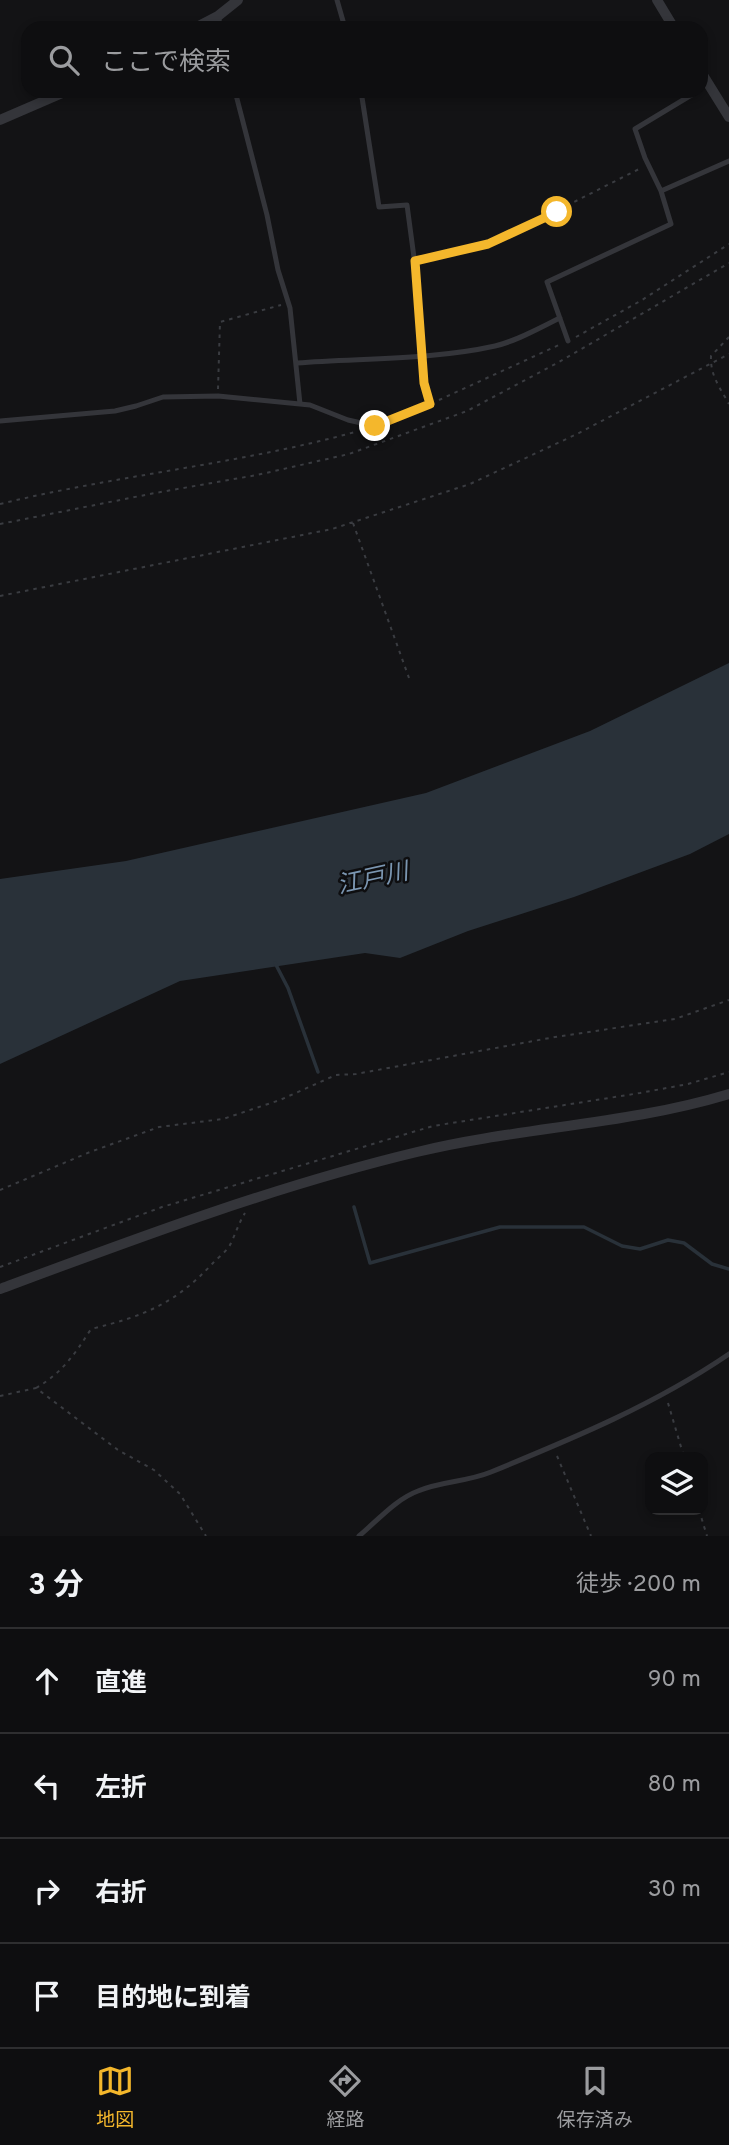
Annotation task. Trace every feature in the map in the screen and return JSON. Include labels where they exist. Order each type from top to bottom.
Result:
[{"type":"street","points":[[208,21],[238,0]]},
{"type":"street","points":[[657,0],[670,21]]},
{"type":"street","points":[[708,94],[729,117]]},
{"type":"street","points":[[0,120],[51,98]]},
{"type":"street","points":[[0,1289],[256,1198],[420,1151],[651,1114],[729,1094]]},
{"type":"lane","points":[[337,0],[343,21]]},
{"type":"lane","points":[[218,16],[219,21]]},
{"type":"lane","points":[[237,98],[267,215],[278,270],[289,303],[300,404]]},
{"type":"lane","points":[[362,98],[379,207],[407,205],[415,261],[424,383],[430,404]]},
{"type":"lane","points":[[568,341],[547,282],[671,224],[661,191],[635,129],[686,98]]},
{"type":"lane","points":[[661,191],[729,161]]},
{"type":"lane","points":[[297,363],[421,355],[498,345],[560,318]]},
{"type":"lane","points":[[0,421],[115,411],[163,397],[218,396],[300,404],[375,426]]},
{"type":"lane","points":[[359,1536],[419,1490],[487,1474],[636,1410],[666,1395],[729,1354]]},
{"type":"path","points":[[415,261],[501,239],[648,165]]},
{"type":"path","points":[[0,504],[102,482],[264,454],[375,426],[568,341],[642,300],[729,244]]},
{"type":"path","points":[[218,396],[220,322],[289,303]]},
{"type":"path","points":[[729,337],[710,356],[713,376],[729,404]]},
{"type":"path","points":[[0,596],[332,529],[470,484],[578,434],[729,354]]},
{"type":"path","points":[[353,522],[409,678]]},
{"type":"path","points":[[0,1190],[90,1152],[159,1127],[223,1119],[280,1100],[336,1075],[356,1074],[555,1037],[675,1019],[729,1000]]},
{"type":"path","points":[[0,1396],[36,1388],[54,1378],[71,1361],[92,1329],[135,1318],[171,1300],[202,1275],[231,1244],[235,1231],[256,1198]]},
{"type":"path","points":[[36,1388],[118,1450],[154,1470],[180,1494],[206,1536]]},
{"type":"path","points":[[666,1395],[683,1452]]},
{"type":"path","points":[[552,1445],[591,1536]]},
{"type":"path","points":[[701,1515],[707,1536]]},
{"type":"water","name":"江戸川","points":[[729,663],[729,834],[690,854],[574,897],[468,931],[400,958],[365,953],[180,981],[0,1064],[0,879],[126,861],[426,793],[590,731]]},
{"type":"waterway","points":[[275,963],[288,988],[318,1072]]},
{"type":"waterway","points":[[354,1207],[370,1263],[500,1227],[584,1227],[622,1246],[640,1249],[668,1240],[684,1243],[712,1264],[729,1269]]},
{"type":"route","points":[[375,426],[430,404],[424,383],[421,355],[415,261],[488,244],[557,212]]}]
